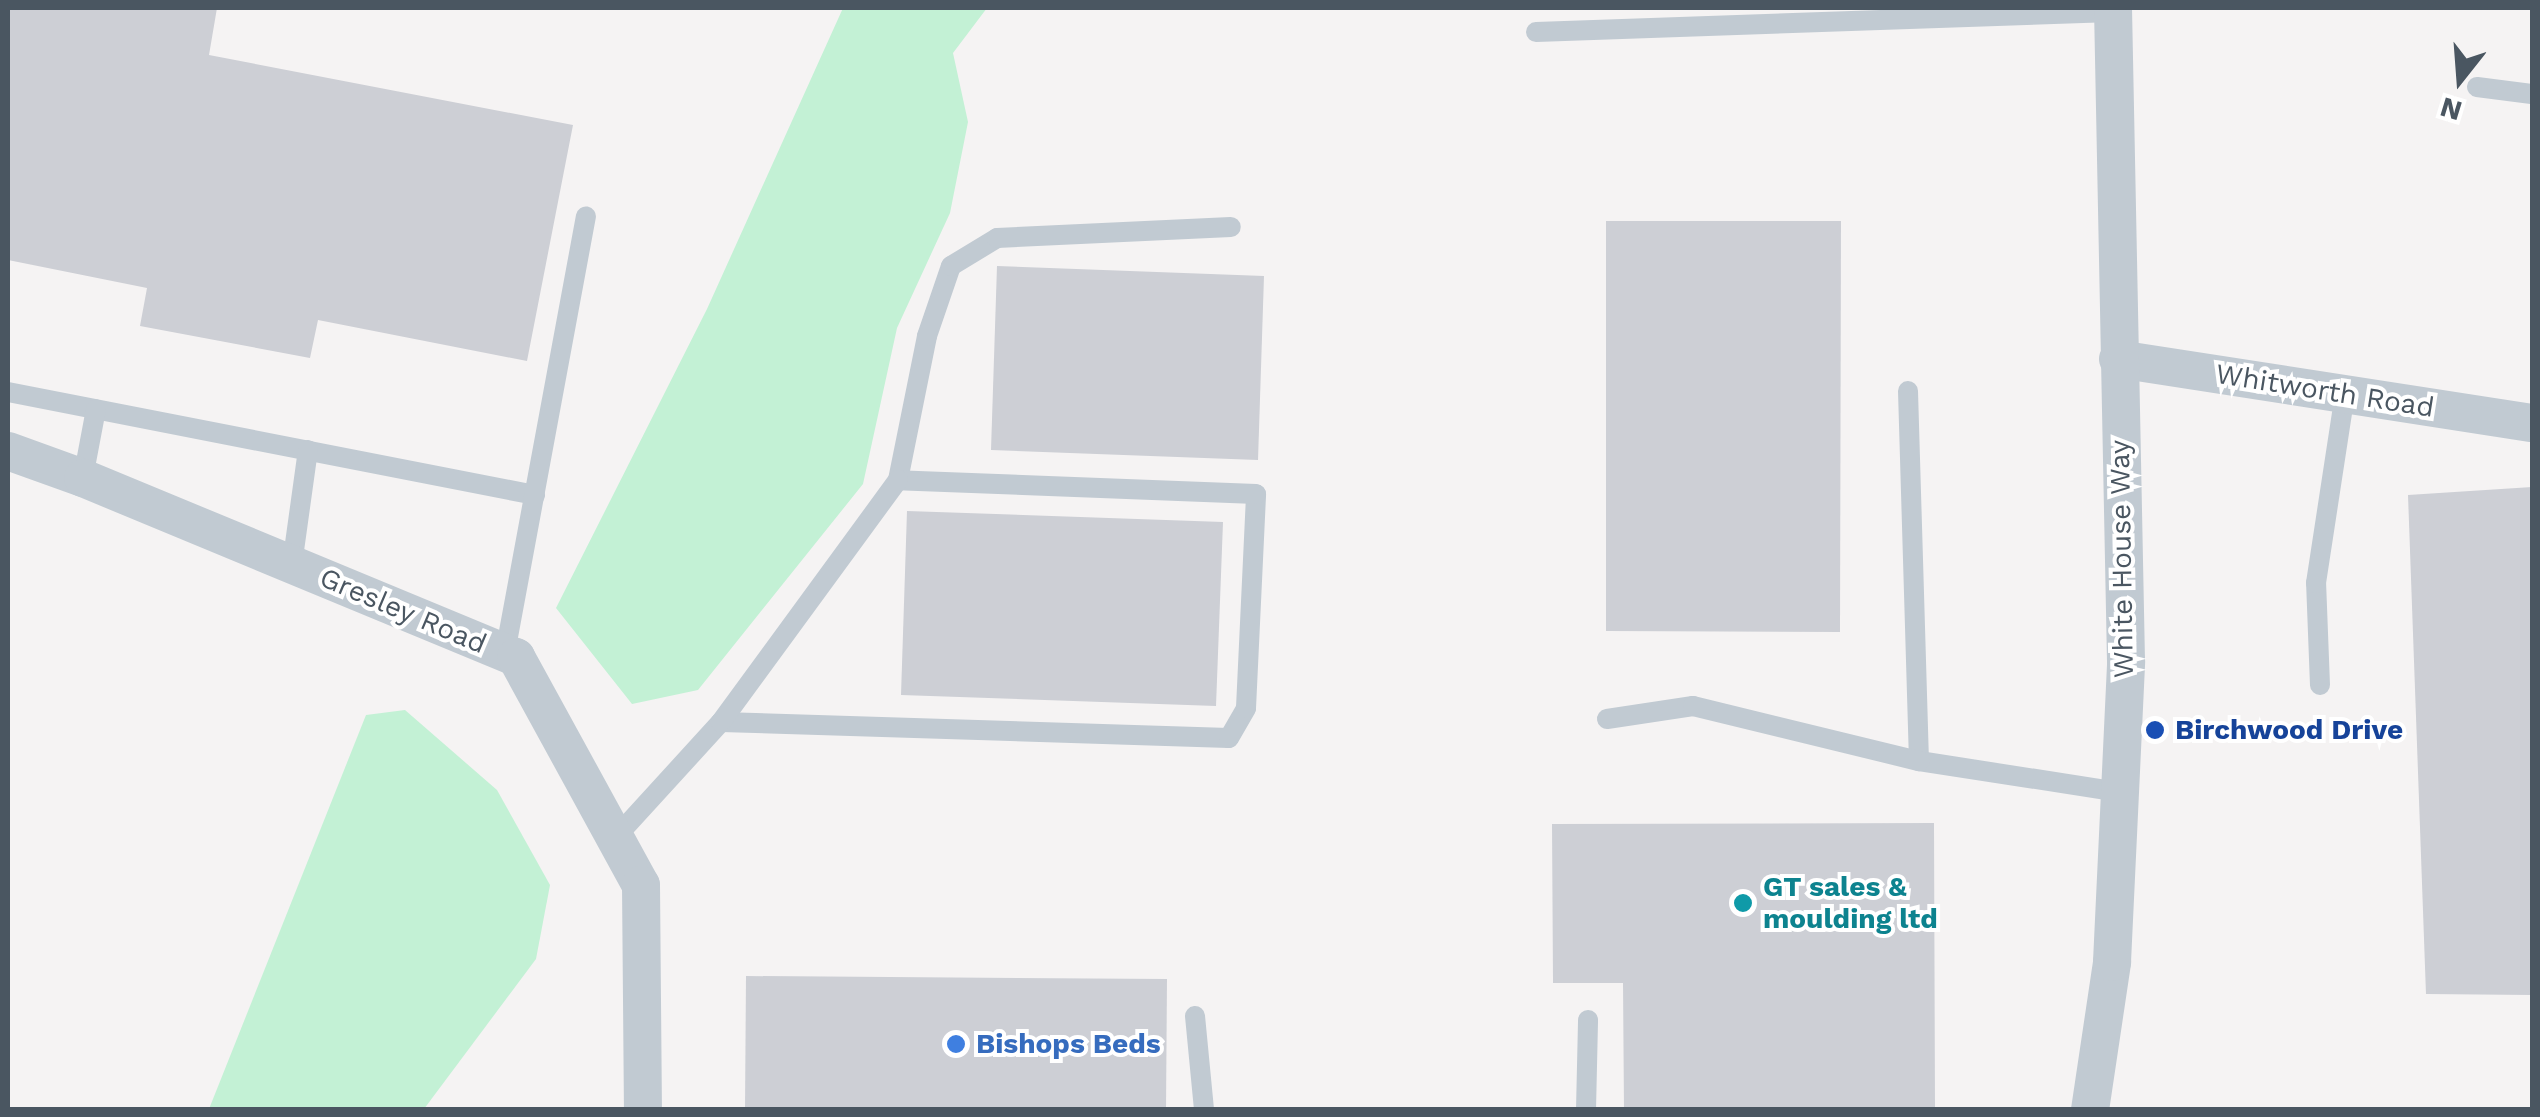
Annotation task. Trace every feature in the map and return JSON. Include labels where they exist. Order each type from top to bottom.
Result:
[{"type":"street","name":"White House Way","points":[[2090,1110],[2112,962],[2126,661],[2113,10]]},
{"type":"street","name":"Whitworth Road","points":[[2118,358],[2532,423]]},
{"type":"street","name":"Gresley Road","points":[[8,451],[83,478],[516,657],[641,885],[643,1110]]},
{"type":"lane","points":[[1536,32],[2113,10]]},
{"type":"lane","points":[[2477,86],[2532,94]]},
{"type":"lane","points":[[506,653],[586,216]]},
{"type":"lane","points":[[615,838],[721,722],[898,480],[927,336],[950,266],[997,238],[1231,227]]},
{"type":"lane","points":[[1908,391],[1919,761]]},
{"type":"lane","points":[[8,392],[535,495]]},
{"type":"lane","points":[[2320,684],[2316,583],[2345,394]]},
{"type":"lane","points":[[83,478],[96,409]]},
{"type":"lane","points":[[292,565],[308,450]]},
{"type":"lane","points":[[721,722],[1229,738],[1246,708],[1256,494],[898,480]]},
{"type":"lane","points":[[1608,719],[1694,706],[1919,761],[2120,792]]},
{"type":"lane","points":[[1196,1016],[1204,1110]]},
{"type":"lane","points":[[1586,1110],[1588,1020]]},
{"type":"green space","points":[[843,8],[987,8],[953,53],[968,122],[950,213],[897,328],[863,484],[698,690],[632,704],[556,608],[707,309]]},
{"type":"green space","points":[[405,710],[497,790],[550,885],[536,959],[424,1109],[209,1109],[366,715]]},
{"type":"building","points":[[8,8],[217,8],[209,55],[573,125],[527,361],[318,320],[310,358],[140,326],[147,288],[8,260]]},
{"type":"building","points":[[1606,221],[1841,221],[1840,632],[1606,631]]},
{"type":"building","points":[[997,266],[1264,276],[1258,460],[991,450]]},
{"type":"building","points":[[2532,487],[2532,995],[2426,994],[2408,495]]},
{"type":"building","points":[[907,511],[1223,522],[1216,706],[901,695]]},
{"type":"building","name":"GT sales & moulding ltd","points":[[1934,823],[1935,1110],[1624,1110],[1623,983],[1553,983],[1552,824]]},
{"type":"building","name":"Bishops Beds","points":[[746,976],[1167,979],[1166,1110],[745,1110]]},
{"type":"place","name":"Birchwood Drive","points":[[2155,730]]},
{"type":"place","name":"GT sales & moulding ltd","points":[[1743,903]]},
{"type":"place","name":"Bishops Beds","points":[[956,1044]]}]
